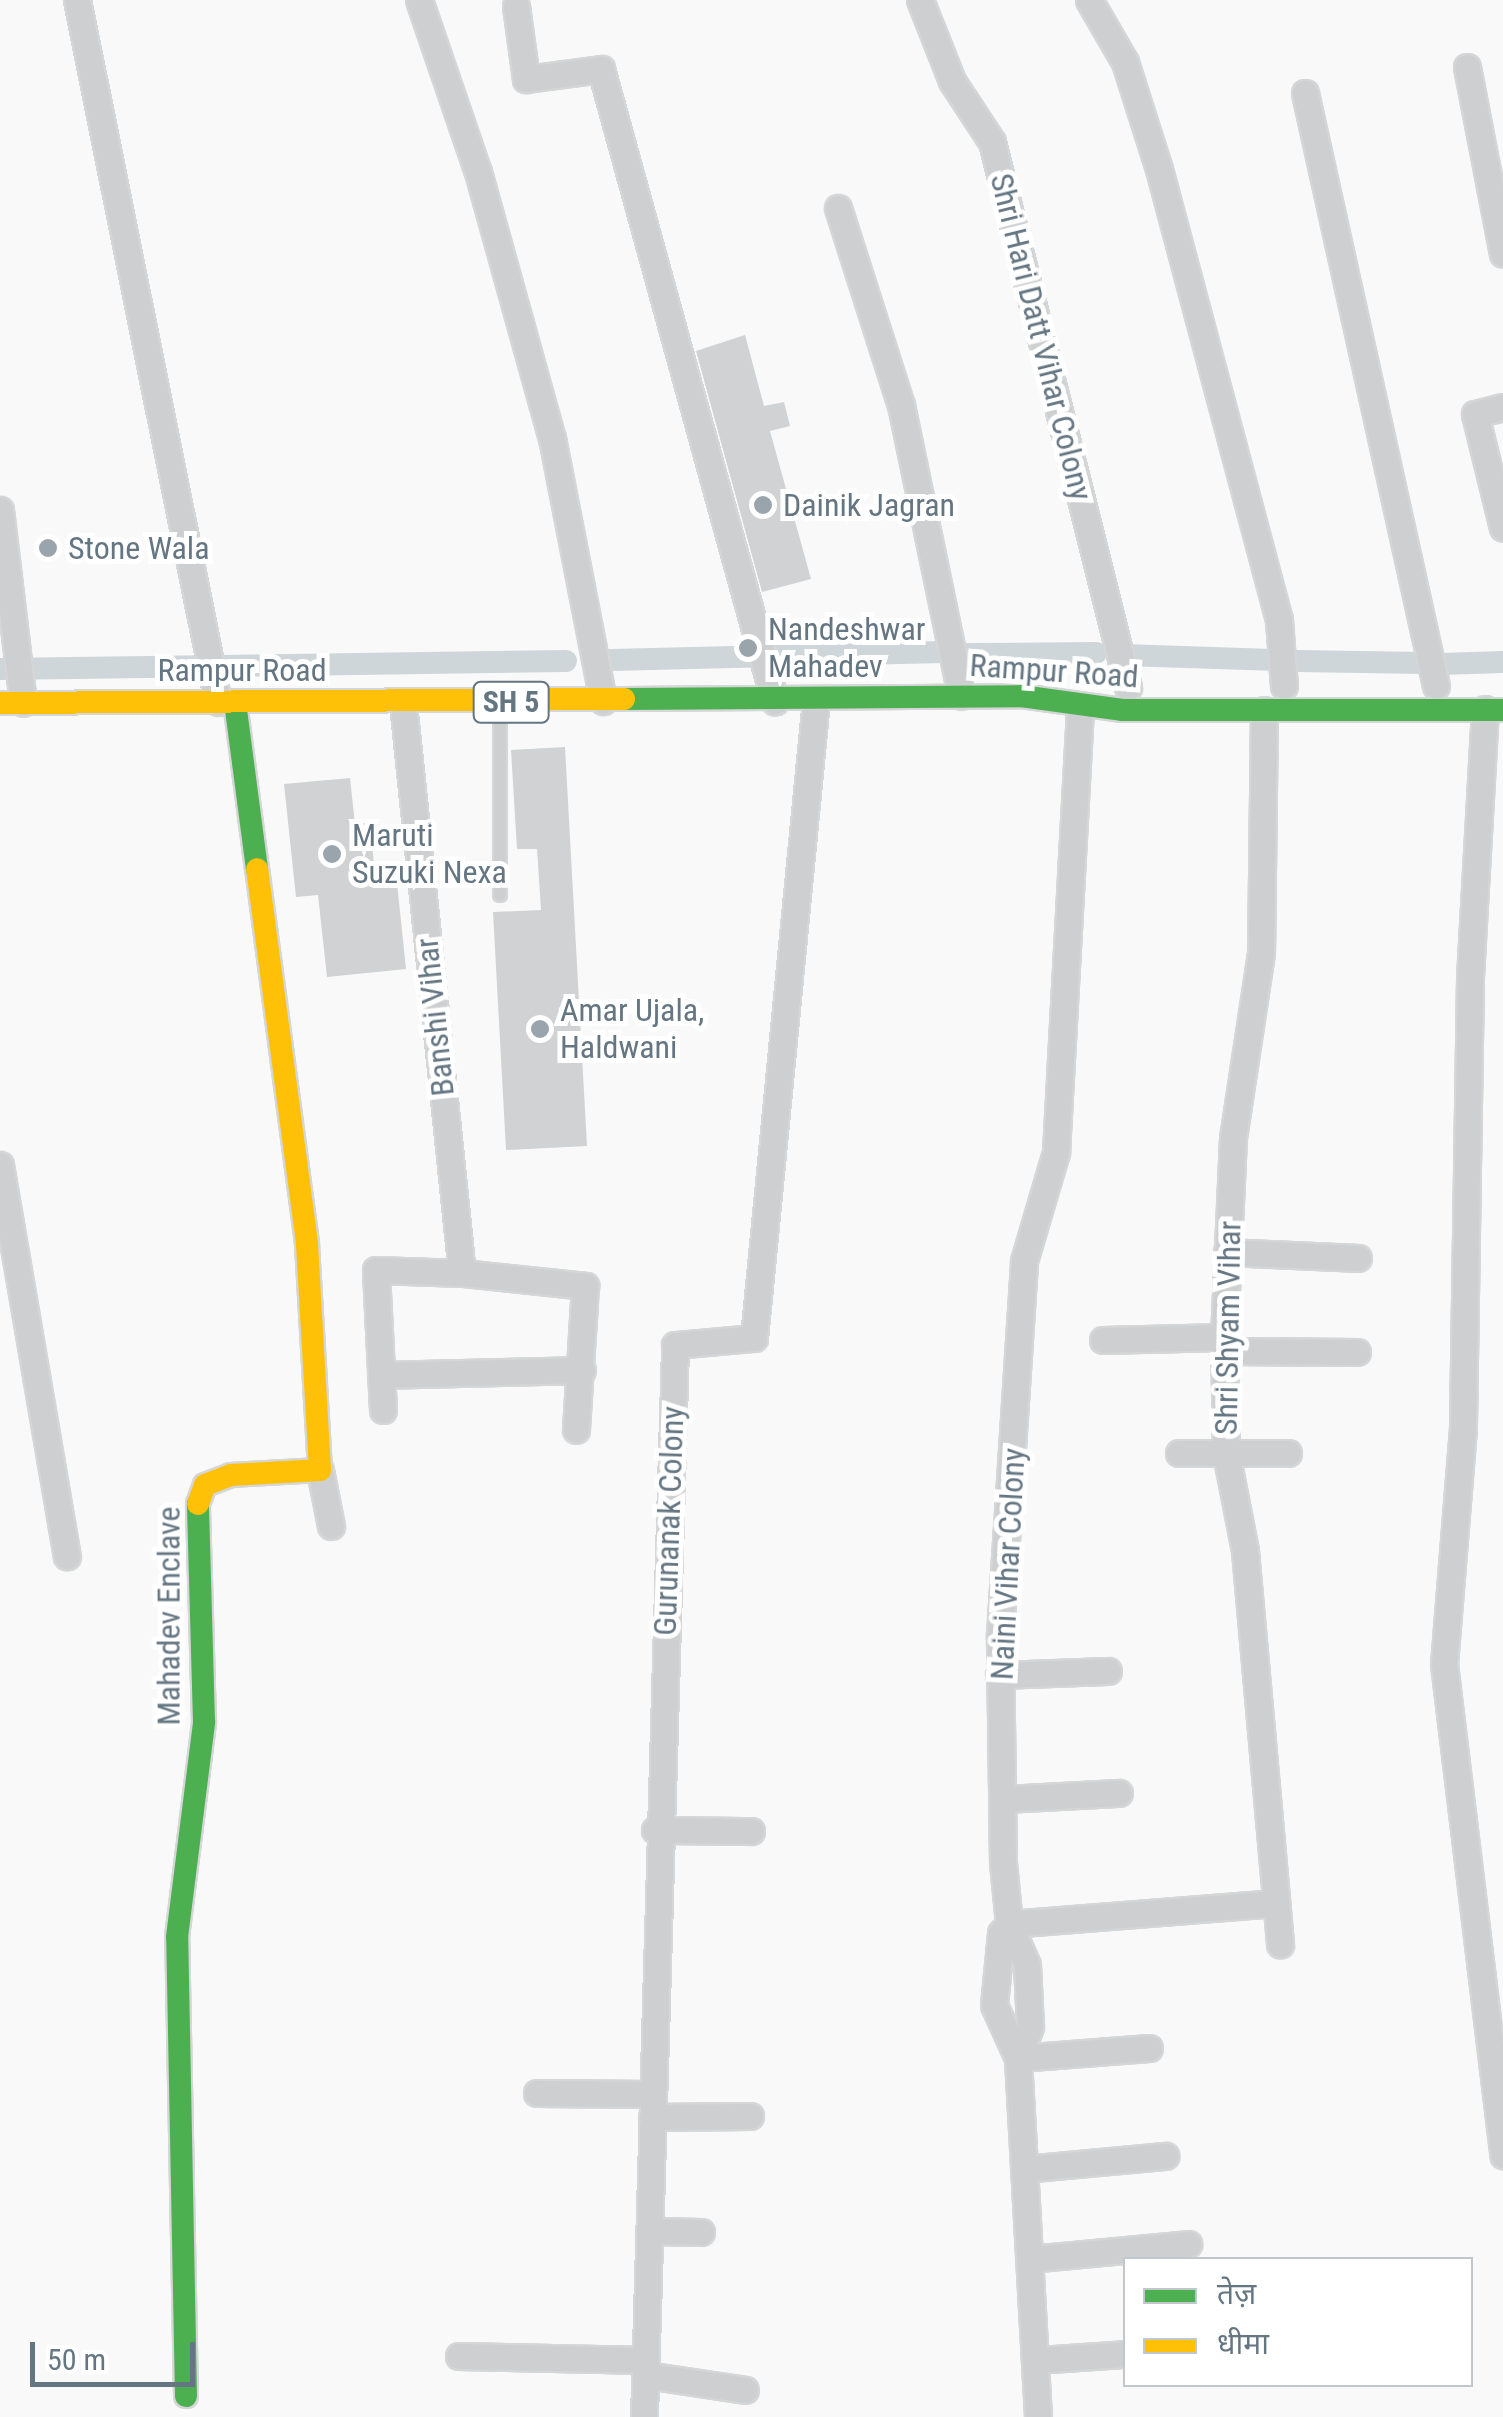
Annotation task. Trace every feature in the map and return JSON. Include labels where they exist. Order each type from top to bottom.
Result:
[{"type":"main road","name":"Rampur Road","points":[[18,686],[220,685],[402,702],[776,702],[1022,696],[1080,708],[1494,709]]},
{"type":"main road","points":[[220,685],[307,1243],[320,1470]]},
{"type":"main road","points":[[1022,696],[1128,686],[1503,685]]},
{"type":"main road","name":"Mahadev Enclave","points":[[186,2396],[176,1937],[204,1722],[198,1498],[205,1486],[230,1476],[320,1470]]},
{"type":"street","points":[[77,0],[220,685]]},
{"type":"street","points":[[418,0],[478,172],[552,438],[603,701]]},
{"type":"street","name":"Shri Hari Datt Vihar Colony","points":[[920,0],[952,81],[992,142],[1128,686]]},
{"type":"street","points":[[1089,0],[1126,62],[1159,169],[1279,620],[1284,686]]},
{"type":"street","points":[[516,6],[526,79],[601,69],[776,702]]},
{"type":"street","points":[[1468,67],[1503,254]]},
{"type":"street","points":[[1305,93],[1436,686]]},
{"type":"street","points":[[838,208],[901,406],[961,696]]},
{"type":"street","points":[[1503,407],[1475,414],[1503,528]]},
{"type":"street","points":[[0,510],[18,686]]},
{"type":"street","name":"Gurunanak Colony","points":[[644,2417],[656,1830],[674,1345],[754,1338],[816,700]]},
{"type":"street","name":"Banshi Vihar","points":[[402,702],[462,1272]]},
{"type":"street","name":"Naini Vihar Colony","points":[[1038,2417],[1018,2058],[1030,2026],[1028,1965],[1009,1924],[1000,1676],[1024,1261],[1056,1152],[1080,708]]},
{"type":"street","points":[[1494,709],[1470,979],[1464,1428],[1444,1664],[1503,2155]]},
{"type":"street","name":"Shri Shyam Vihar","points":[[1264,710],[1260,952],[1233,1138],[1224,1344],[1226,1453],[1245,1551],[1280,1944]]},
{"type":"street","points":[[0,1165],[68,1556]]},
{"type":"street","points":[[1228,1252],[1358,1258]]},
{"type":"street","points":[[384,1410],[376,1270],[462,1272],[585,1286],[576,1430]]},
{"type":"street","points":[[1103,1340],[1357,1352]]},
{"type":"street","points":[[381,1374],[582,1370]]},
{"type":"street","points":[[1179,1453],[1288,1453]]},
{"type":"street","points":[[320,1470],[331,1526]]},
{"type":"street","points":[[1000,1676],[1108,1671]]},
{"type":"street","points":[[1002,1799],[1119,1793]]},
{"type":"street","points":[[656,1830],[751,1831]]},
{"type":"street","points":[[1149,2048],[1018,2058],[992,1988],[996,1947],[1009,1924],[1276,1903]]},
{"type":"street","points":[[537,2094],[750,2116]]},
{"type":"street","points":[[1024,2169],[1165,2156]]},
{"type":"street","points":[[650,2231],[701,2232]]},
{"type":"street","points":[[1030,2259],[1188,2244]]},
{"type":"street","points":[[1037,2360],[1123,2354]]},
{"type":"street","points":[[459,2356],[646,2367],[745,2390]]},
{"type":"lane","points":[[500,703],[500,895]]},
{"type":"building","name":"Dainik Jagran","points":[[745,335],[764,406],[784,402],[790,426],[770,431],[811,579],[762,592],[696,351]]},
{"type":"building","name":"Amar Ujala, Haldwani","points":[[565,747],[587,1146],[506,1150],[493,912],[541,910],[537,849],[517,849],[511,750]]},
{"type":"building","name":"Maruti Suzuki Nexa","points":[[350,778],[355,824],[370,823],[376,885],[397,883],[406,969],[327,977],[318,895],[296,897],[284,784]]},
{"type":"waterway","points":[[611,660],[943,652]]},
{"type":"waterway","points":[[965,654],[1096,653]]},
{"type":"waterway","points":[[1124,655],[1271,660]]},
{"type":"waterway","points":[[0,669],[566,661]]},
{"type":"waterway","points":[[1297,661],[1424,663]]},
{"type":"waterway","points":[[1441,664],[1503,662]]},
{"type":"traffic: fast","points":[[624,699],[1021,696],[1123,710],[1503,710]]},
{"type":"traffic: fast","points":[[235,702],[257,869]]},
{"type":"traffic: fast","points":[[186,2396],[177,1937],[204,1722],[198,1504]]},
{"type":"traffic: slow","points":[[0,703],[624,699]]},
{"type":"traffic: slow","points":[[198,1504],[205,1485],[231,1475],[320,1470],[307,1243],[257,869]]},
{"type":"place","name":"Dainik Jagran","points":[[763,505]]},
{"type":"place","name":"Stone Wala","points":[[48,548]]},
{"type":"place","name":"Nandeshwar Mahadev","points":[[748,648]]},
{"type":"place","name":"Maruti Suzuki Nexa","points":[[332,854]]},
{"type":"place","name":"Amar Ujala, Haldwani","points":[[540,1029]]}]
